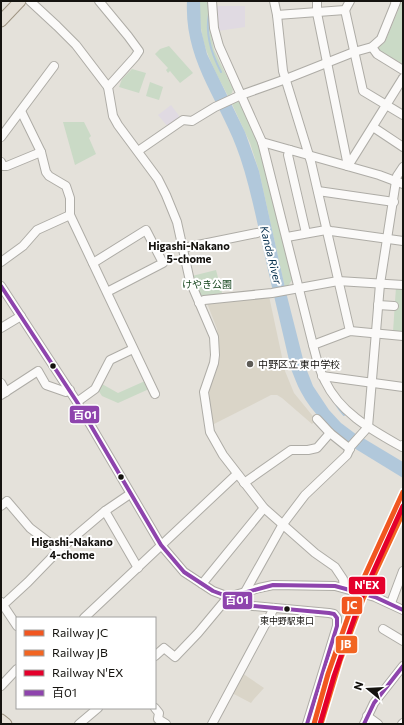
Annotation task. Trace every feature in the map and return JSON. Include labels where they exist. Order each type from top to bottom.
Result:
[{"type":"main road","points":[[1,21],[17,2]]},
{"type":"main road","points":[[1,720],[6,724]]},
{"type":"street","points":[[30,1],[58,26],[76,45],[108,86],[113,116],[118,125],[158,178],[177,222],[190,281],[211,330],[214,343],[214,363],[204,392],[210,432],[223,455],[264,508],[315,553],[335,566],[343,579],[344,588]]},
{"type":"street","points":[[99,1],[139,51],[108,86]]},
{"type":"street","points":[[212,1],[214,28],[219,46],[262,142],[287,237],[313,346],[322,376],[342,406],[368,427],[402,446]]},
{"type":"street","points":[[274,1],[278,15],[283,70],[310,156],[350,330]]},
{"type":"street","points":[[317,1],[317,13],[348,166]]},
{"type":"street","points":[[350,1],[345,10],[363,91],[403,116]]},
{"type":"street","points":[[138,151],[183,120],[192,121],[216,106],[241,95],[327,64],[354,52],[372,47],[381,39],[396,1]]},
{"type":"street","points":[[278,15],[345,10]]},
{"type":"street","points":[[372,47],[377,54],[403,70]]},
{"type":"street","points":[[1,137],[54,66]]},
{"type":"street","points":[[348,166],[403,78]]},
{"type":"street","points":[[21,112],[41,152],[46,172],[49,176],[66,186],[70,198],[70,215],[155,394]]},
{"type":"street","points":[[373,127],[403,147]]},
{"type":"street","points":[[262,142],[348,166],[400,183]]},
{"type":"street","points":[[290,150],[288,155],[306,233]]},
{"type":"street","points":[[1,162],[3,166],[7,166],[41,152]]},
{"type":"street","points":[[245,592],[283,524],[305,495],[347,455],[368,427],[380,284],[394,202],[400,183],[398,176],[403,167]]},
{"type":"street","points":[[318,190],[394,202]]},
{"type":"street","points":[[1,262],[23,246],[36,230],[70,215]]},
{"type":"street","points":[[93,263],[146,230],[163,263],[107,292]]},
{"type":"street","points":[[287,237],[326,230],[403,240]]},
{"type":"street","points":[[183,248],[257,233]]},
{"type":"street","points":[[199,303],[204,300],[274,293],[338,281],[403,285]]},
{"type":"street","points":[[1,286],[70,390],[161,545],[184,572],[213,591],[253,606],[334,614],[337,618],[337,626],[307,724]]},
{"type":"street","points":[[378,305],[394,306]]},
{"type":"street","points":[[1,328],[20,316]]},
{"type":"street","points":[[313,346],[350,330],[403,336]]},
{"type":"street","points":[[77,402],[95,389],[110,360],[133,349]]},
{"type":"street","points":[[1,383],[4,393],[38,371],[46,385],[66,392],[70,390]]},
{"type":"street","points":[[322,376],[403,387]]},
{"type":"street","points":[[317,419],[330,433],[351,448]]},
{"type":"street","points":[[244,483],[291,450],[308,450],[317,448],[330,433]]},
{"type":"street","points":[[85,617],[237,474]]},
{"type":"street","points":[[16,625],[2,604],[28,582],[59,550],[105,511],[130,494]]},
{"type":"street","points":[[1,506],[7,501],[30,528],[59,550]]},
{"type":"street","points":[[202,584],[264,508]]},
{"type":"street","points":[[105,511],[138,568]]},
{"type":"street","points":[[391,603],[403,571]]},
{"type":"street","points":[[156,655],[164,648],[175,657],[198,633],[228,597],[259,588],[278,585],[335,586],[391,603],[403,610]]},
{"type":"street","points":[[212,724],[274,608]]},
{"type":"street","points":[[383,629],[403,641]]},
{"type":"street","points":[[378,724],[365,720],[374,703],[403,666]]},
{"type":"street","points":[[1,686],[16,669]]},
{"type":"street","points":[[79,724],[96,709]]},
{"type":"street","points":[[156,709],[159,713],[158,719],[166,724]]},
{"type":"shaded area","points":[[216,6],[245,6],[245,27],[218,31]]},
{"type":"shaded area","points":[[171,105],[180,117],[168,127],[158,115]]},
{"type":"shaded area","name":"中野区立 東中学校","points":[[269,296],[285,371],[294,393],[316,420],[312,424],[282,398],[277,395],[271,395],[212,425],[209,390],[220,357],[217,329],[207,303]]},
{"type":"shaded area","points":[[242,673],[264,688],[251,703],[232,693]]},
{"type":"green space","points":[[200,1],[209,1],[210,30],[214,50],[233,89],[232,93],[228,96],[206,51],[201,28]]},
{"type":"green space","points":[[402,1],[403,64],[380,51],[378,48],[385,42]]},
{"type":"green space","points":[[169,46],[193,73],[180,83],[170,71],[168,73],[166,70],[168,68],[155,54],[160,49]]},
{"type":"green space","points":[[132,69],[146,73],[139,93],[119,87],[122,79]]},
{"type":"green space","points":[[150,82],[163,87],[159,100],[146,96]]},
{"type":"green space","points":[[238,101],[241,103],[261,150],[292,280],[285,288],[259,171],[250,143],[232,104]]},
{"type":"green space","points":[[63,122],[84,122],[91,136],[89,138],[96,154],[75,165]]},
{"type":"green space","name":"けやき公園","points":[[216,270],[222,293],[200,297],[192,276]]},
{"type":"green space","points":[[396,287],[403,288],[403,333],[393,332]]},
{"type":"green space","points":[[145,381],[149,389],[118,403],[102,396],[98,390],[102,384],[118,393]]},
{"type":"water","name":"Kanda River","points":[[187,1],[200,1],[201,30],[207,54],[245,132],[259,171],[286,292],[304,363],[313,386],[329,410],[341,423],[357,435],[349,445],[316,414],[305,400],[291,369],[247,180],[232,137],[206,82],[191,44]]},
{"type":"water","points":[[363,438],[403,462],[403,478],[354,448]]},
{"type":"waterway","points":[[209,14],[208,29],[210,44],[221,72]]},
{"type":"waterway","points":[[335,403],[344,415]]},
{"type":"rail line","name":"JC","points":[[314,724],[328,674],[355,597],[403,492]]},
{"type":"rail line","name":"N'EX","points":[[320,724],[334,676],[361,599],[403,506]]},
{"type":"rail line","name":"JB","points":[[321,724],[340,661],[363,599],[403,513]]},
{"type":"transit line","name":"百01","points":[[1,286],[77,402],[161,545],[184,572],[213,591],[253,606],[329,613],[334,614],[337,618],[337,626],[307,724]]},
{"type":"transit line","name":"百01","points":[[228,597],[273,585],[335,586],[375,597],[403,610]]},
{"type":"transit line","name":"百01","points":[[364,724],[374,703],[403,666]]},
{"type":"place","name":"中野区立 東中学校","points":[[250,364]]},
{"type":"place","name":"東中野駅東口","points":[[287,609]]},
{"type":"district","name":"Higashi-Nakano 5-chome","points":[[189,252]]},
{"type":"district","name":"Higashi-Nakano 4-chome","points":[[72,548]]}]
